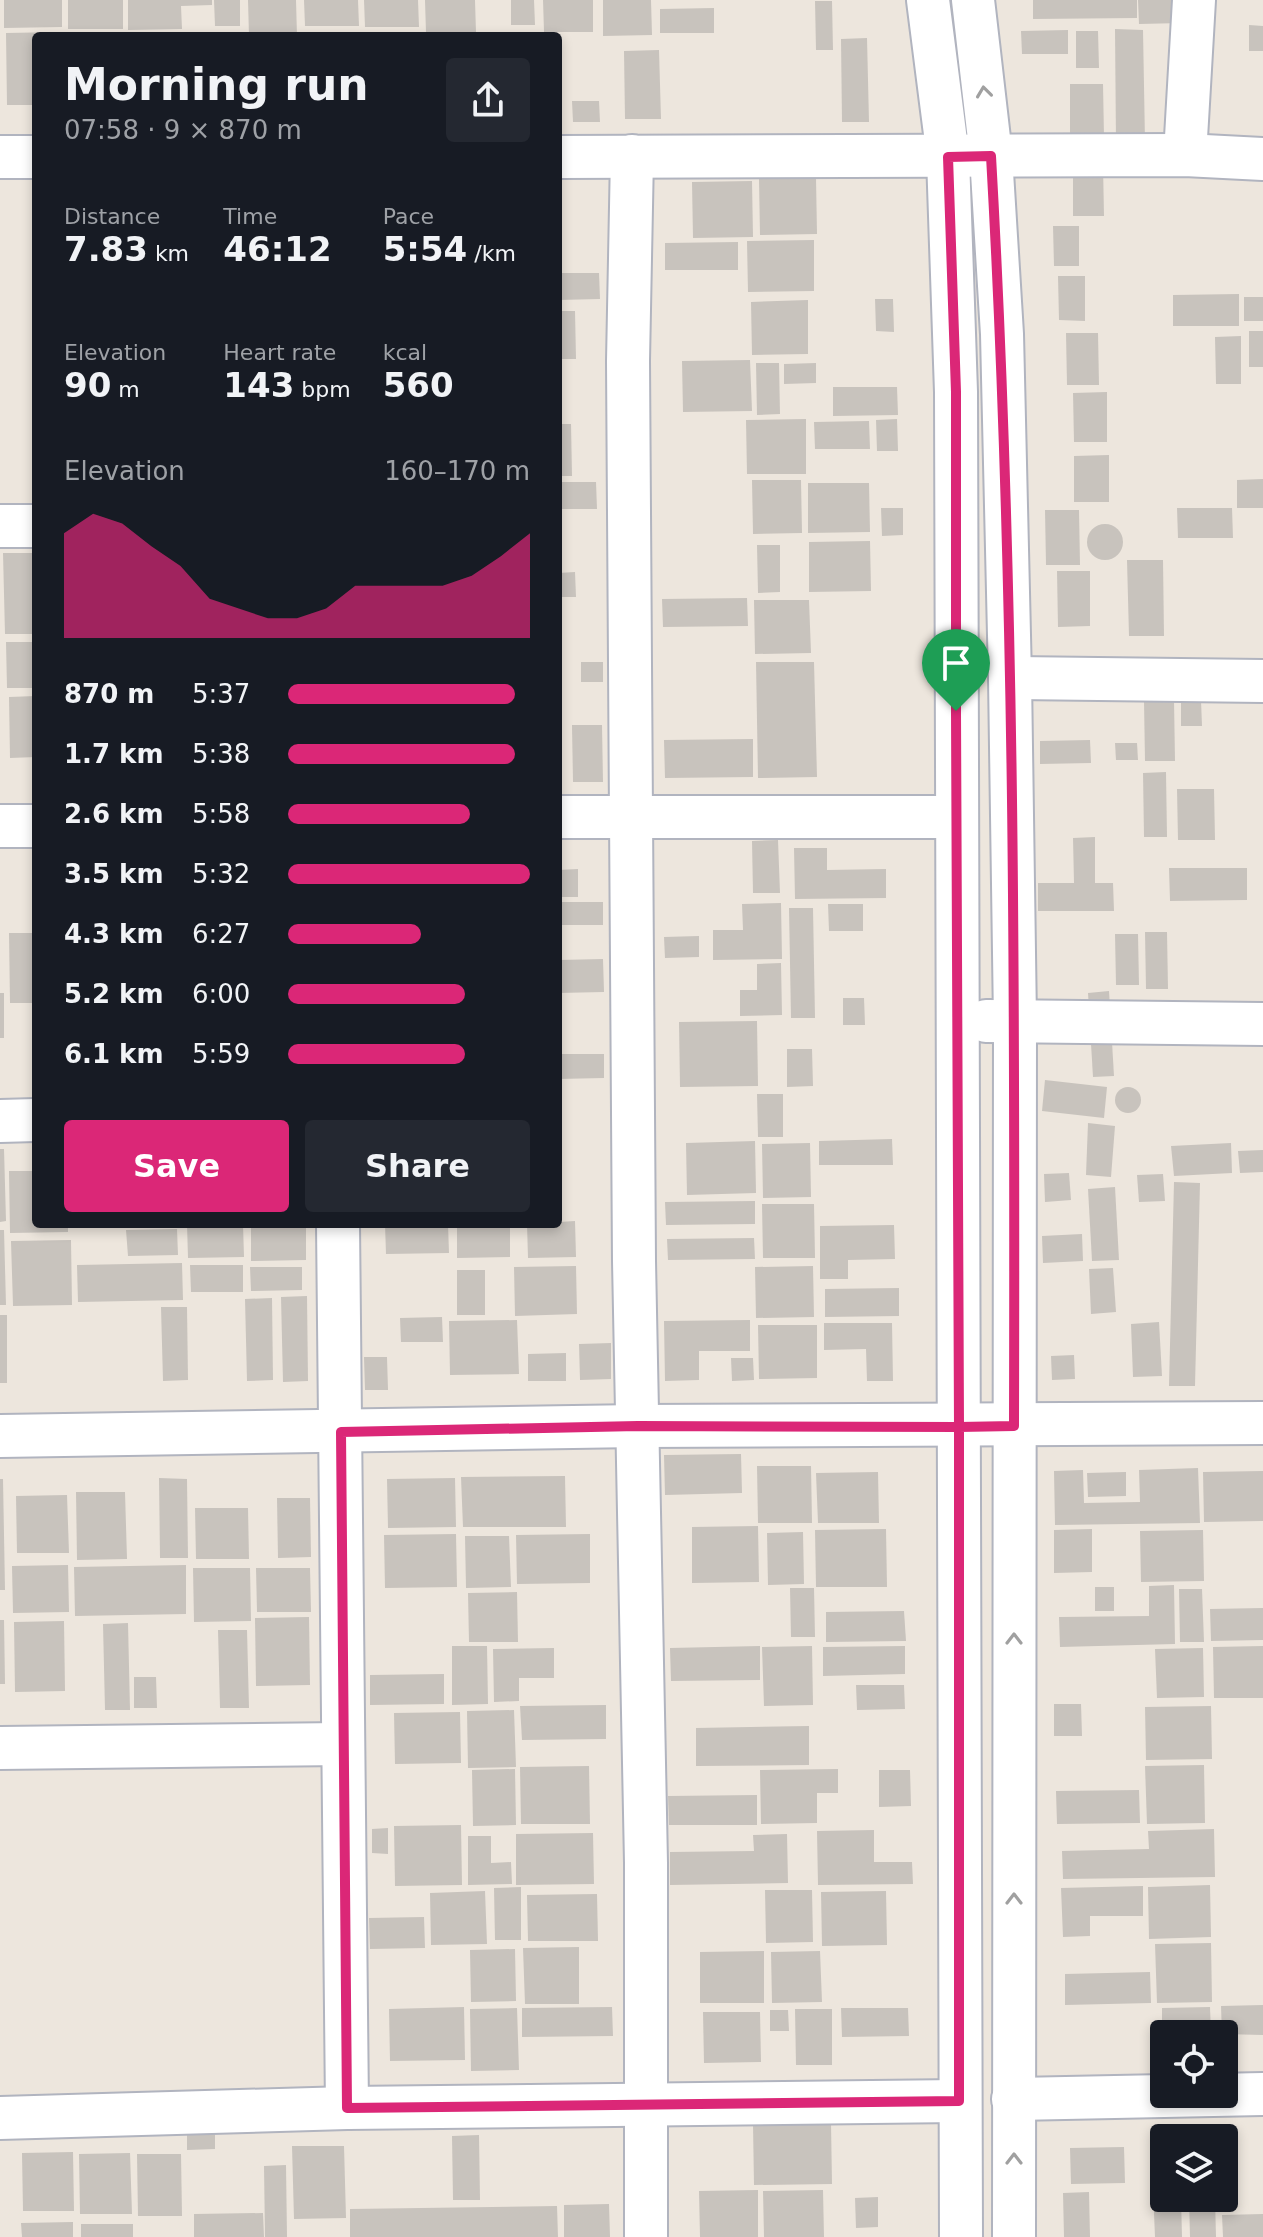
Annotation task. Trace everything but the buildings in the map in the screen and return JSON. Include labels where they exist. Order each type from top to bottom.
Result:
[{"type":"street","points":[[928,0],[948,157],[956,392],[961,2237]]},
{"type":"street","points":[[973,0],[991,156],[1002,334],[1010,678],[1015,1021],[1014,2237]]},
{"type":"street","points":[[1185,155],[1194,0]]},
{"type":"street","points":[[562,157],[1185,155],[1263,159]]},
{"type":"street","points":[[632,156],[628,361],[631,815],[648,2107],[646,2237]]},
{"type":"street","points":[[0,157],[32,157]]},
{"type":"street","points":[[0,526],[32,526]]},
{"type":"street","points":[[1010,678],[1263,681]]},
{"type":"street","points":[[562,817],[956,817]]},
{"type":"street","points":[[0,826],[32,826]]},
{"type":"street","points":[[957,1021],[1263,1024]]},
{"type":"street","points":[[0,1121],[32,1120]]},
{"type":"street","points":[[338,1228],[347,2108]]},
{"type":"street","points":[[0,1436],[638,1426],[959,1427],[1263,1423]]},
{"type":"street","points":[[0,1748],[342,1744]]},
{"type":"street","points":[[1013,2099],[1263,2094]]},
{"type":"street","points":[[0,2118],[347,2108],[648,2107],[959,2101]]},
{"type":"route","points":[[956,711],[956,392],[948,157],[991,156],[1002,334],[1010,678],[1015,1021],[1014,1426],[959,1427],[959,2101],[648,2107],[347,2108],[341,1432],[638,1426],[959,1427],[956,711]]}]
